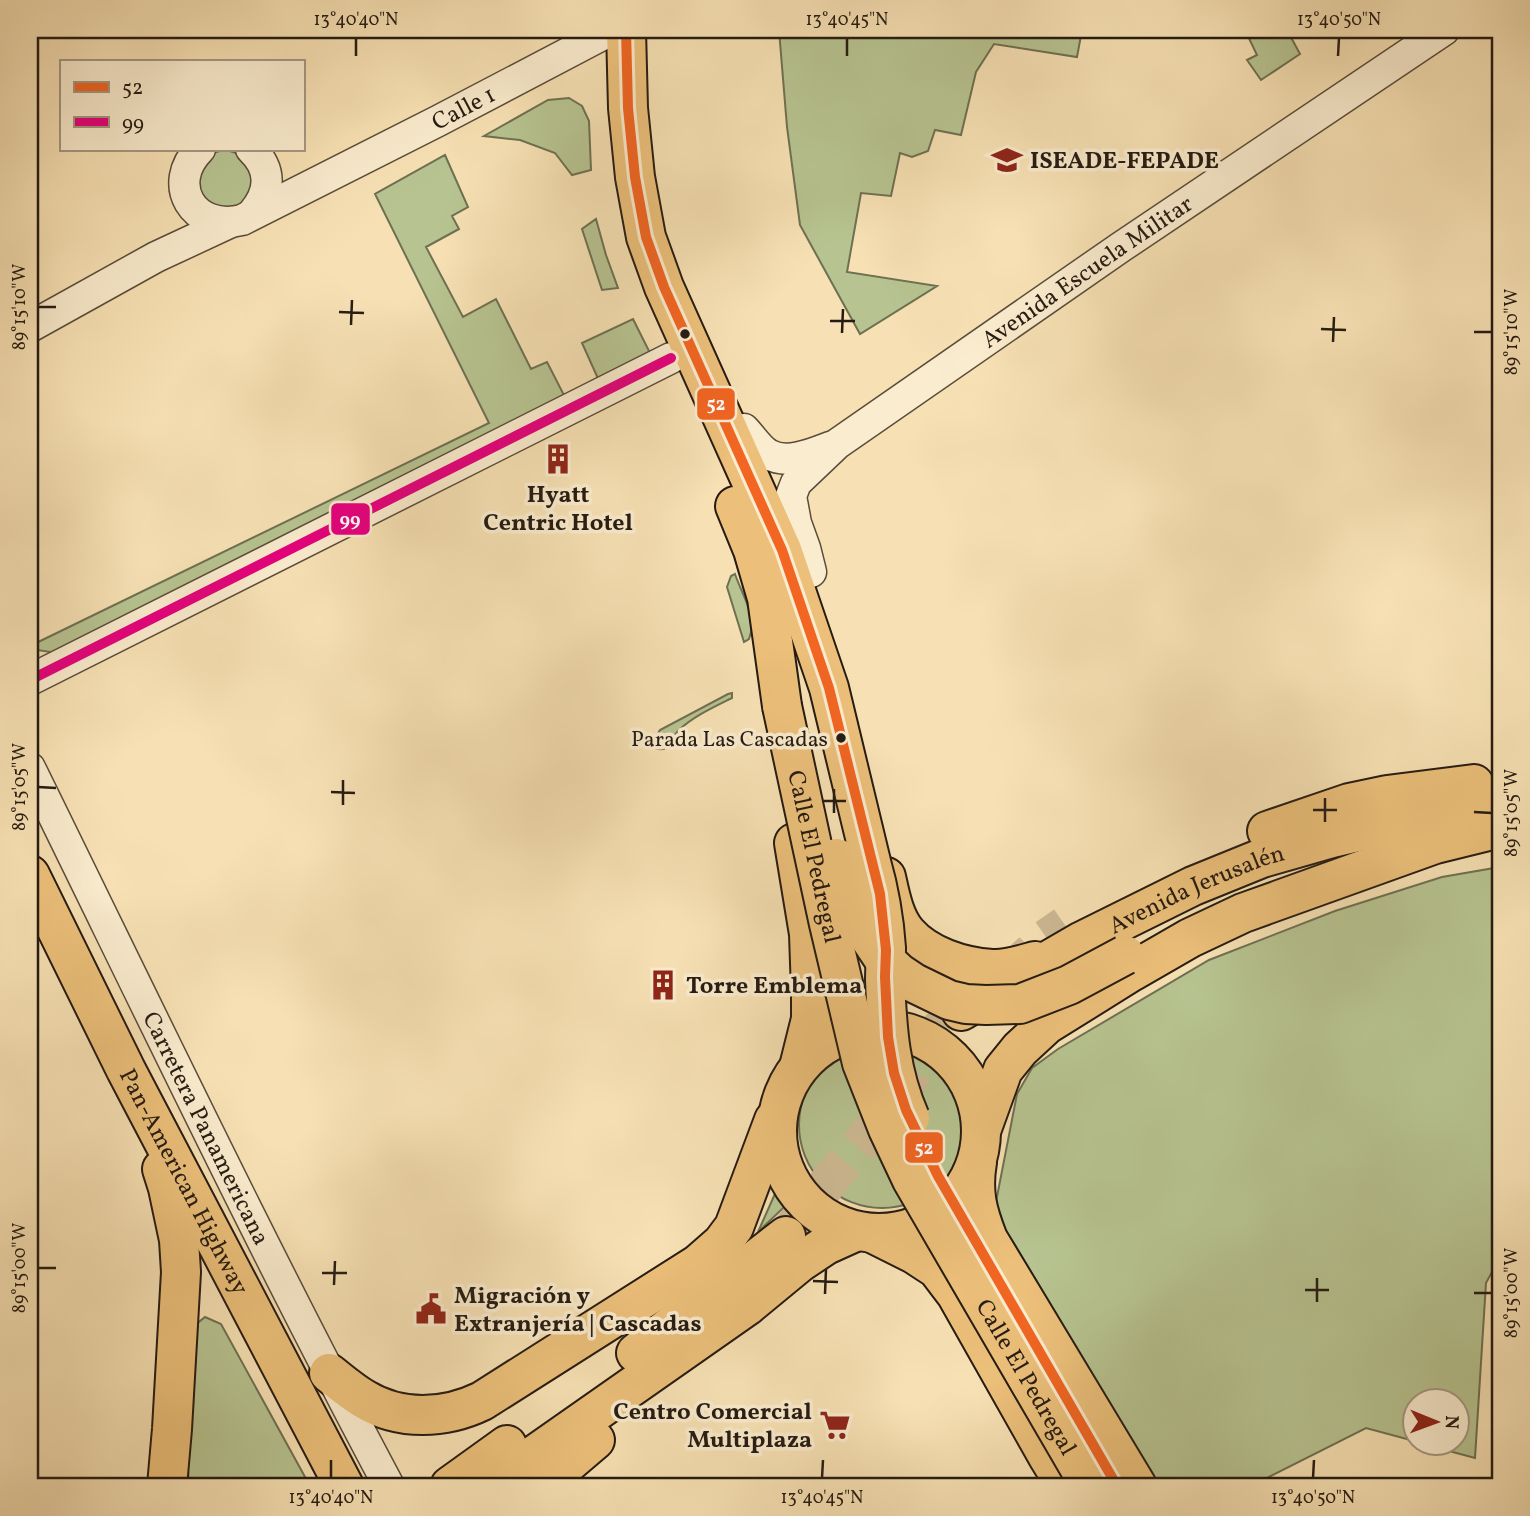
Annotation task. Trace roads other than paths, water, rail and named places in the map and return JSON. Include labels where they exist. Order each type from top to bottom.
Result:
[{"type":"main road","name":"Calle El Pedregal","points":[[611,31],[628,108],[635,177],[646,237],[673,307],[782,550],[830,688],[880,894],[886,950],[888,1037],[894,1073],[906,1110],[938,1176],[1117,1486]]},
{"type":"main road","points":[[611,31],[607,86],[615,170],[632,264],[753,550],[783,628],[792,656],[792,708],[847,898],[883,958],[914,984],[949,1000],[1000,1006],[1020,1004],[1053,993],[1227,900],[1260,886],[1353,861],[1435,844]]},
{"type":"main road","points":[[673,307],[703,344],[811,572],[844,679],[893,907],[906,932],[924,948],[947,959],[992,969],[1032,962],[1073,933],[1267,832],[1349,803],[1387,795],[1500,780]]},
{"type":"main road","points":[[753,550],[767,705],[809,934],[811,1019],[799,1067]]},
{"type":"main road","name":"Calle El Pedregal","points":[[792,708],[828,923],[866,1074],[912,1180],[1090,1486]]},
{"type":"main road","name":"Avenida Jerusalén","points":[[904,1033],[1007,986],[1073,933],[1262,858],[1400,822],[1500,803]]},
{"type":"main road","name":"Avenida Jerusalén","points":[[979,1142],[1003,1070],[1020,1049],[1046,1025],[1131,972],[1190,938],[1243,913],[1435,844],[1500,828]]},
{"type":"main road","points":[[882,858],[890,925],[894,1003],[904,1033]]},
{"type":"main road","name":"Pan-American Highway","points":[[30,875],[126,1070],[344,1486]]},
{"type":"main road","points":[[329,1373],[365,1400],[399,1413],[449,1413],[482,1401],[698,1264],[722,1243],[734,1227],[789,1083],[799,1067],[820,1048],[836,1038],[862,1030],[904,1033],[939,1049],[952,1060],[972,1089],[977,1105],[979,1142],[974,1181],[975,1202],[988,1239],[1137,1486]]},
{"type":"main road","points":[[126,1070],[168,1188],[179,1240],[181,1272],[167,1486]]},
{"type":"main road","points":[[781,1101],[777,1120],[780,1157],[791,1183],[802,1199],[823,1217],[839,1226],[864,1232],[914,1254],[937,1269],[956,1294],[1066,1486]]},
{"type":"main road","points":[[490,1486],[747,1306],[799,1263],[826,1245],[864,1232],[902,1231],[937,1215],[955,1200],[964,1188],[971,1174],[979,1142]]},
{"type":"main road","points":[[451,1486],[635,1354],[786,1236]]},
{"type":"main road","points":[[541,1486],[661,1388],[709,1346],[747,1306]]},
{"type":"main road","points":[[172,1429],[182,1486]]},
{"type":"street","name":"Avenida Escuela Militar","points":[[811,572],[791,496],[796,483],[837,444],[1121,247],[1444,30]]},
{"type":"street","name":"Calle 1","points":[[30,327],[163,253],[323,178],[611,31]]},
{"type":"street","points":[[199,150],[191,159],[186,171],[184,184],[187,197],[204,217],[216,222],[241,218]]},
{"type":"street","name":"Calle 1","points":[[257,157],[283,176],[323,178]]},
{"type":"street","name":"Calle 1","points":[[241,218],[264,196],[267,175],[257,157]]},
{"type":"street","points":[[163,253],[181,222],[187,197]]},
{"type":"street","points":[[30,680],[671,358]]},
{"type":"street","name":"Avenida Escuela Militar","points":[[744,429],[772,456],[800,457],[837,444]]},
{"type":"street","name":"Carretera Panamericana","points":[[30,768],[256,1231],[389,1486]]},
{"type":"tunnel","points":[[786,1236],[887,1113],[940,1028],[1065,925]]},
{"type":"place","name":"ISEADE-FEPADE","points":[[1007,160]]},
{"type":"place","name":"Hyatt Centric Hotel","points":[[558,459]]},
{"type":"place","name":"Parada Las Cascadas","points":[[841,738]]},
{"type":"place","name":"Torre Emblema","points":[[663,985]]},
{"type":"place","name":"Migración y Extranjería | Cascadas","points":[[431,1309]]},
{"type":"place","name":"Centro Comercial Multiplaza","points":[[835,1425]]}]
